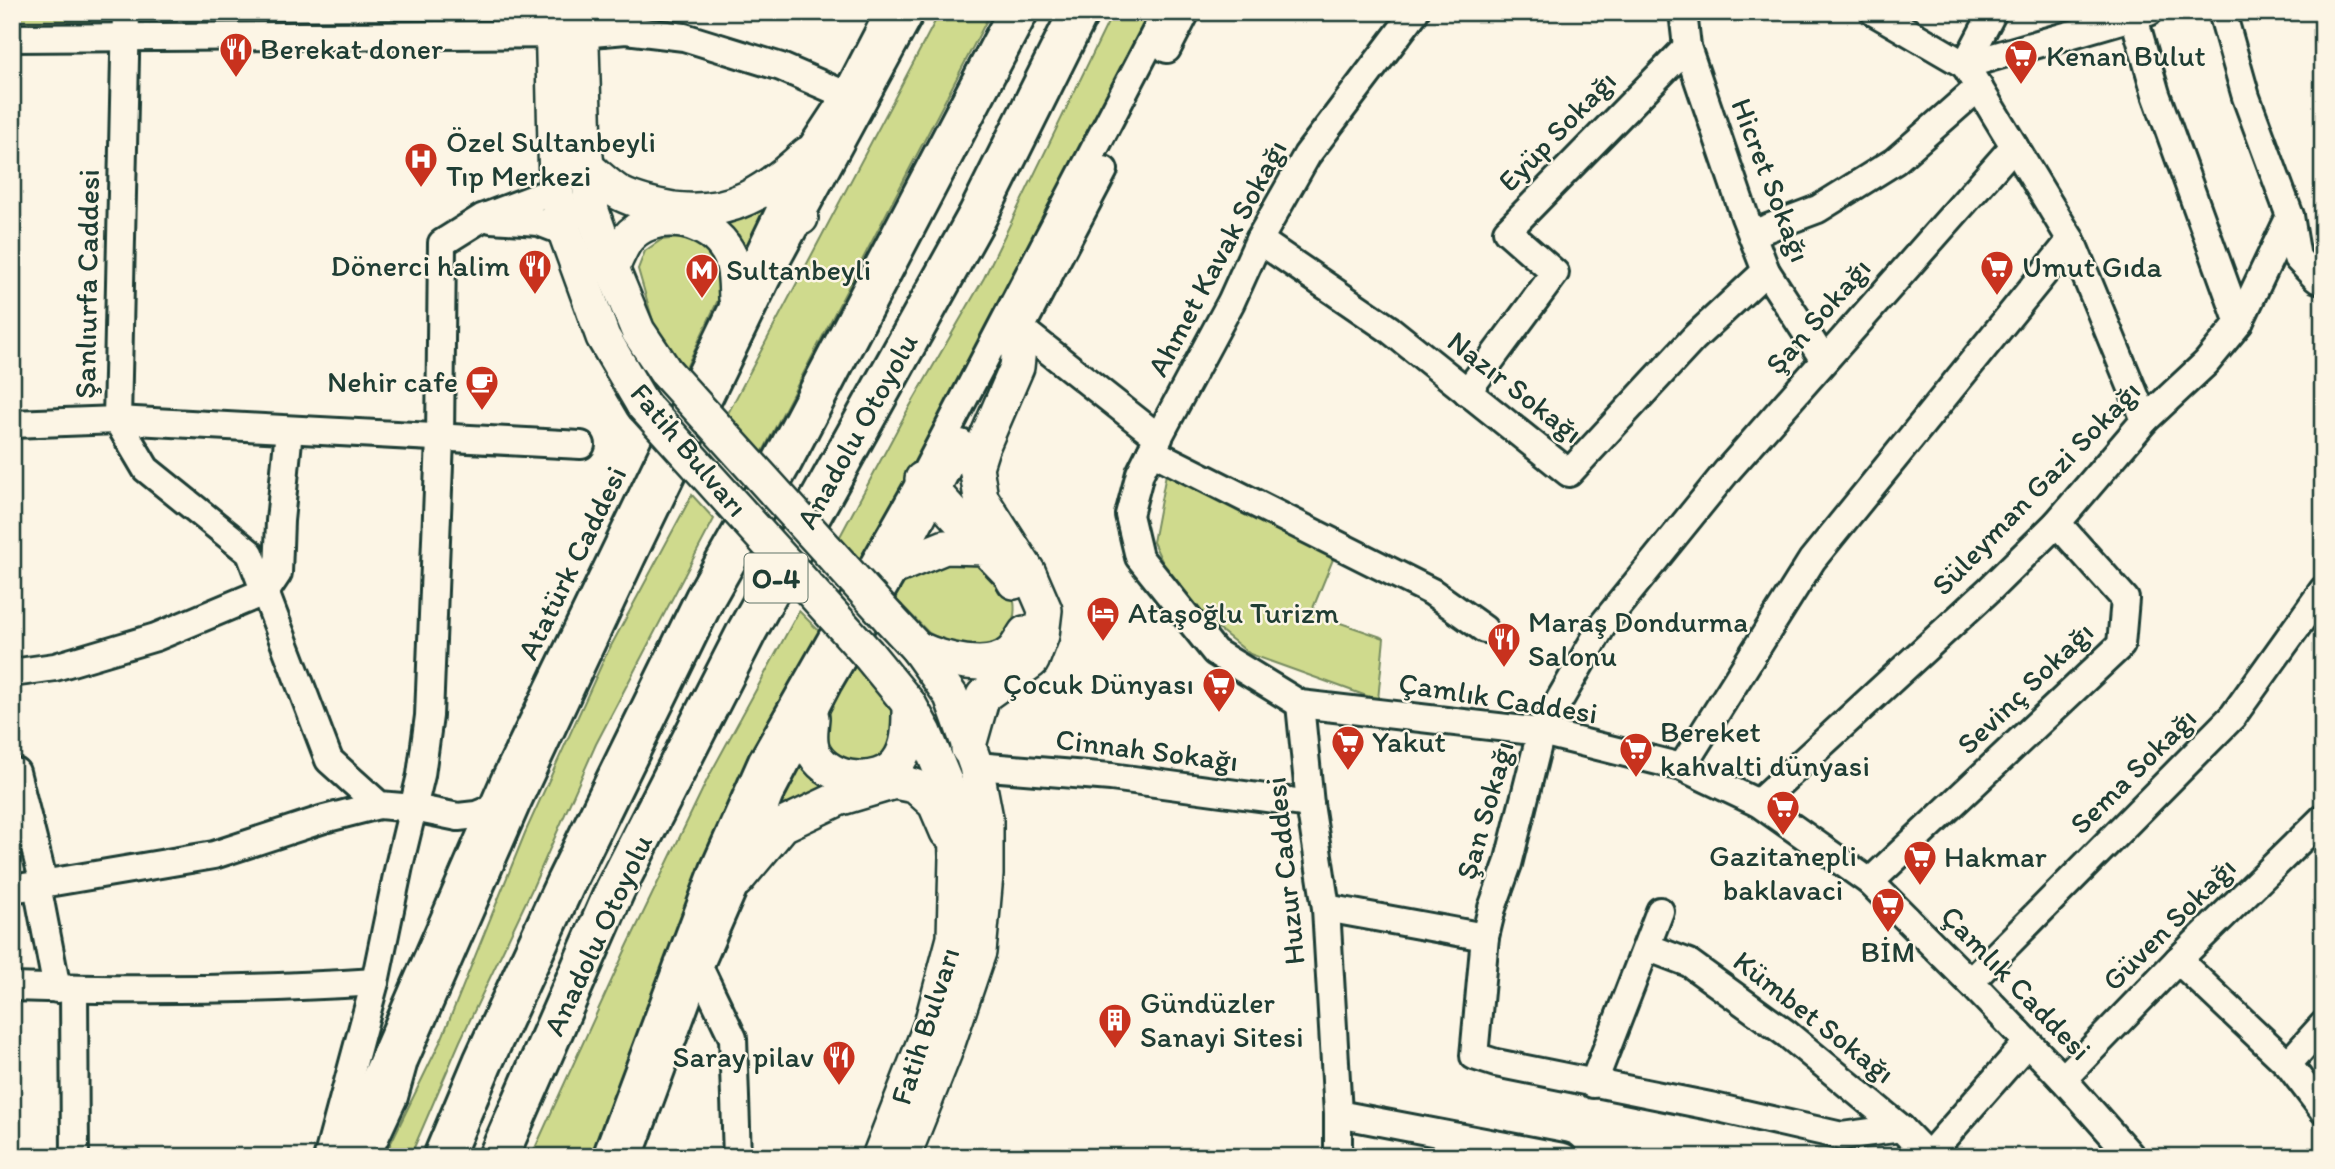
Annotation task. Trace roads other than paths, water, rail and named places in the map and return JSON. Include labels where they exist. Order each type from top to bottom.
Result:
[{"type":"highway","name":"Anadolu Otoyolu","points":[[443,1157],[560,894],[705,598],[782,462],[1017,12]]},
{"type":"highway","name":"Anadolu Otoyolu","points":[[498,1157],[615,890],[747,631],[978,215],[1079,12]]},
{"type":"main road","name":"Fatih Bulvarı","points":[[566,23],[592,211],[611,268],[638,331],[665,371],[917,648],[951,696],[972,757],[986,818],[986,875],[979,952],[945,1052],[903,1157]]},
{"type":"main road","name":"Fatih Bulvarı","points":[[566,23],[556,190],[565,233],[603,337],[643,405],[868,654],[909,704],[925,733],[949,791],[955,823],[957,857],[954,939],[930,1027],[879,1157]]},
{"type":"main road","points":[[587,167],[621,194],[654,206],[689,211],[718,209],[737,204],[784,202],[779,180],[807,155]]},
{"type":"main road","points":[[611,268],[628,238],[640,228],[664,220],[685,221],[708,229],[725,246],[735,269],[736,298]]},
{"type":"main road","points":[[972,757],[983,696],[1032,661],[1042,635],[1045,610],[1029,573],[981,498],[976,467],[1017,367],[1021,330]]},
{"type":"main road","points":[[917,648],[953,662],[994,660],[1012,653],[1025,633],[1026,607],[1009,573],[929,486]]},
{"type":"main road","points":[[897,567],[945,547],[985,548]]},
{"type":"main road","points":[[812,718],[810,738],[814,754],[824,768],[840,775],[859,778],[882,774],[897,764],[906,746],[909,704]]},
{"type":"main road","points":[[726,874],[783,825],[838,799],[895,782],[915,786],[935,804],[957,857]]},
{"type":"street","points":[[807,155],[846,95],[890,12]]},
{"type":"street","name":"Atatürk Caddesi","points":[[341,1157],[491,809],[736,298],[784,202],[911,12]]},
{"type":"street","points":[[606,1157],[726,874],[812,718],[827,685],[897,567],[929,486],[1166,12]]},
{"type":"street","points":[[629,1157],[699,967],[762,761],[1021,330],[1186,12]]},
{"type":"street","name":"Ahmet Kavak Sokağı","points":[[1139,557],[1129,515],[1140,473],[1231,302],[1259,240],[1307,155],[1415,12]]},
{"type":"street","name":"Hicret Sokağı","points":[[1683,12],[1687,47],[1766,271],[1824,360]]},
{"type":"street","points":[[1874,12],[1965,65],[2071,240],[2146,420]]},
{"type":"street","points":[[1965,65],[1993,12]]},
{"type":"street","points":[[2222,12],[2246,97],[2290,216],[2297,258],[2317,279],[2323,276]]},
{"type":"street","points":[[1965,65],[2141,15],[2156,94],[2239,323]]},
{"type":"street","points":[[12,38],[126,24],[566,23],[684,37],[781,67],[846,95]]},
{"type":"street","name":"Şanlıurfa Caddesi","points":[[126,24],[117,420],[146,469],[250,553],[329,760],[379,805]]},
{"type":"street","name":"Eyüp Sokağı","points":[[1467,392],[1555,273],[1507,231],[1687,47]]},
{"type":"street","points":[[1752,234],[1818,209],[1895,161],[1979,87]]},
{"type":"street","name":"Şan Sokağı","points":[[1901,1128],[1842,1136],[1710,1106],[1496,1063],[1474,1056],[1485,937],[1508,864],[1541,732],[1604,623],[1727,471],[2014,146]]},
{"type":"street","points":[[327,1157],[375,982],[414,808],[429,716],[440,439],[442,243],[482,218],[556,190]]},
{"type":"street","name":"Atatürk Caddesi","points":[[366,1157],[394,1097],[404,1060],[516,806],[631,559],[766,280],[784,202]]},
{"type":"street","name":"Süleyman Gazi Sokağı","points":[[1758,803],[1990,589],[2057,523],[2146,420],[2206,363],[2239,323],[2290,216]]},
{"type":"street","points":[[482,218],[538,222],[565,233]]},
{"type":"street","name":"Nazır Sokağı","points":[[1259,240],[1389,329],[1569,473],[1695,338],[1766,271]]},
{"type":"street","points":[[1682,767],[1812,560],[2071,240]]},
{"type":"street","points":[[1021,330],[1155,445],[1432,592],[1484,629]]},
{"type":"street","points":[[12,424],[117,420],[582,445]]},
{"type":"street","points":[[12,673],[55,667],[156,637],[265,591],[278,573],[289,430]]},
{"type":"street","name":"Sevinç Sokağı","points":[[1870,882],[2121,645],[2125,599],[2057,523]]},
{"type":"street","name":"Çamlık Caddesi","points":[[1139,557],[1215,652],[1300,704],[1541,732],[1682,767],[1758,803],[1870,882],[2063,1079],[2132,1157]]},
{"type":"street","name":"Sema Sokağı","points":[[1970,982],[2233,716],[2323,590]]},
{"type":"street","name":"Huzur Caddesi","points":[[1300,704],[1310,804],[1326,908],[1338,1157]]},
{"type":"street","name":"Cinnah Sokağı","points":[[972,757],[1310,804]]},
{"type":"street","points":[[16,772],[31,886],[65,989],[75,1157]]},
{"type":"street","points":[[31,886],[214,855],[324,819],[379,805],[414,808],[458,817],[476,815],[491,809]]},
{"type":"street","name":"Güven Sokağı","points":[[2063,1079],[2178,960],[2323,818]]},
{"type":"street","points":[[1326,908],[1485,937]]},
{"type":"street","points":[[1593,1084],[1660,911]]},
{"type":"street","name":"Kümbet Sokağı","points":[[1647,947],[1689,963],[1787,1034],[1901,1128],[1928,1157]]},
{"type":"street","points":[[2178,960],[2288,1064],[2323,1110]]},
{"type":"street","points":[[699,967],[733,1038],[737,1157]]},
{"type":"street","points":[[375,982],[397,1032],[404,1060]]},
{"type":"street","points":[[12,987],[309,987],[375,982]]},
{"type":"street","points":[[2288,1064],[2323,1025]]},
{"type":"street","points":[[1928,1157],[2027,1043]]},
{"type":"street","points":[[1338,1114],[1563,1157]]},
{"type":"place","name":"Berekat doner","points":[[236,79]]},
{"type":"place","name":"Kenan Bulut","points":[[2021,86]]},
{"type":"place","name":"Özel Sultanbeyli Tıp Merkezi","points":[[421,189]]},
{"type":"place","name":"Dönerci halim","points":[[535,296]]},
{"type":"place","name":"Umut Gıda","points":[[1997,297]]},
{"type":"place","name":"Sultanbeyli","points":[[702,300]]},
{"type":"place","name":"Nehir cafe","points":[[482,412]]},
{"type":"place","name":"Ataşoğlu Turizm","points":[[1103,643]]},
{"type":"place","name":"Maraş Dondurma Salonu","points":[[1504,669]]},
{"type":"place","name":"Çocuk Dünyası","points":[[1219,714]]},
{"type":"place","name":"Yakut","points":[[1348,772]]},
{"type":"place","name":"Bereket kahvalti dünyasi","points":[[1636,779]]},
{"type":"place","name":"Gazitanepli baklavaci","points":[[1783,837]]},
{"type":"place","name":"Hakmar","points":[[1920,887]]},
{"type":"place","name":"BİM","points":[[1888,934]]},
{"type":"place","name":"Gündüzler Sanayi Sitesi","points":[[1115,1050]]},
{"type":"place","name":"Saray pilav","points":[[839,1087]]}]
